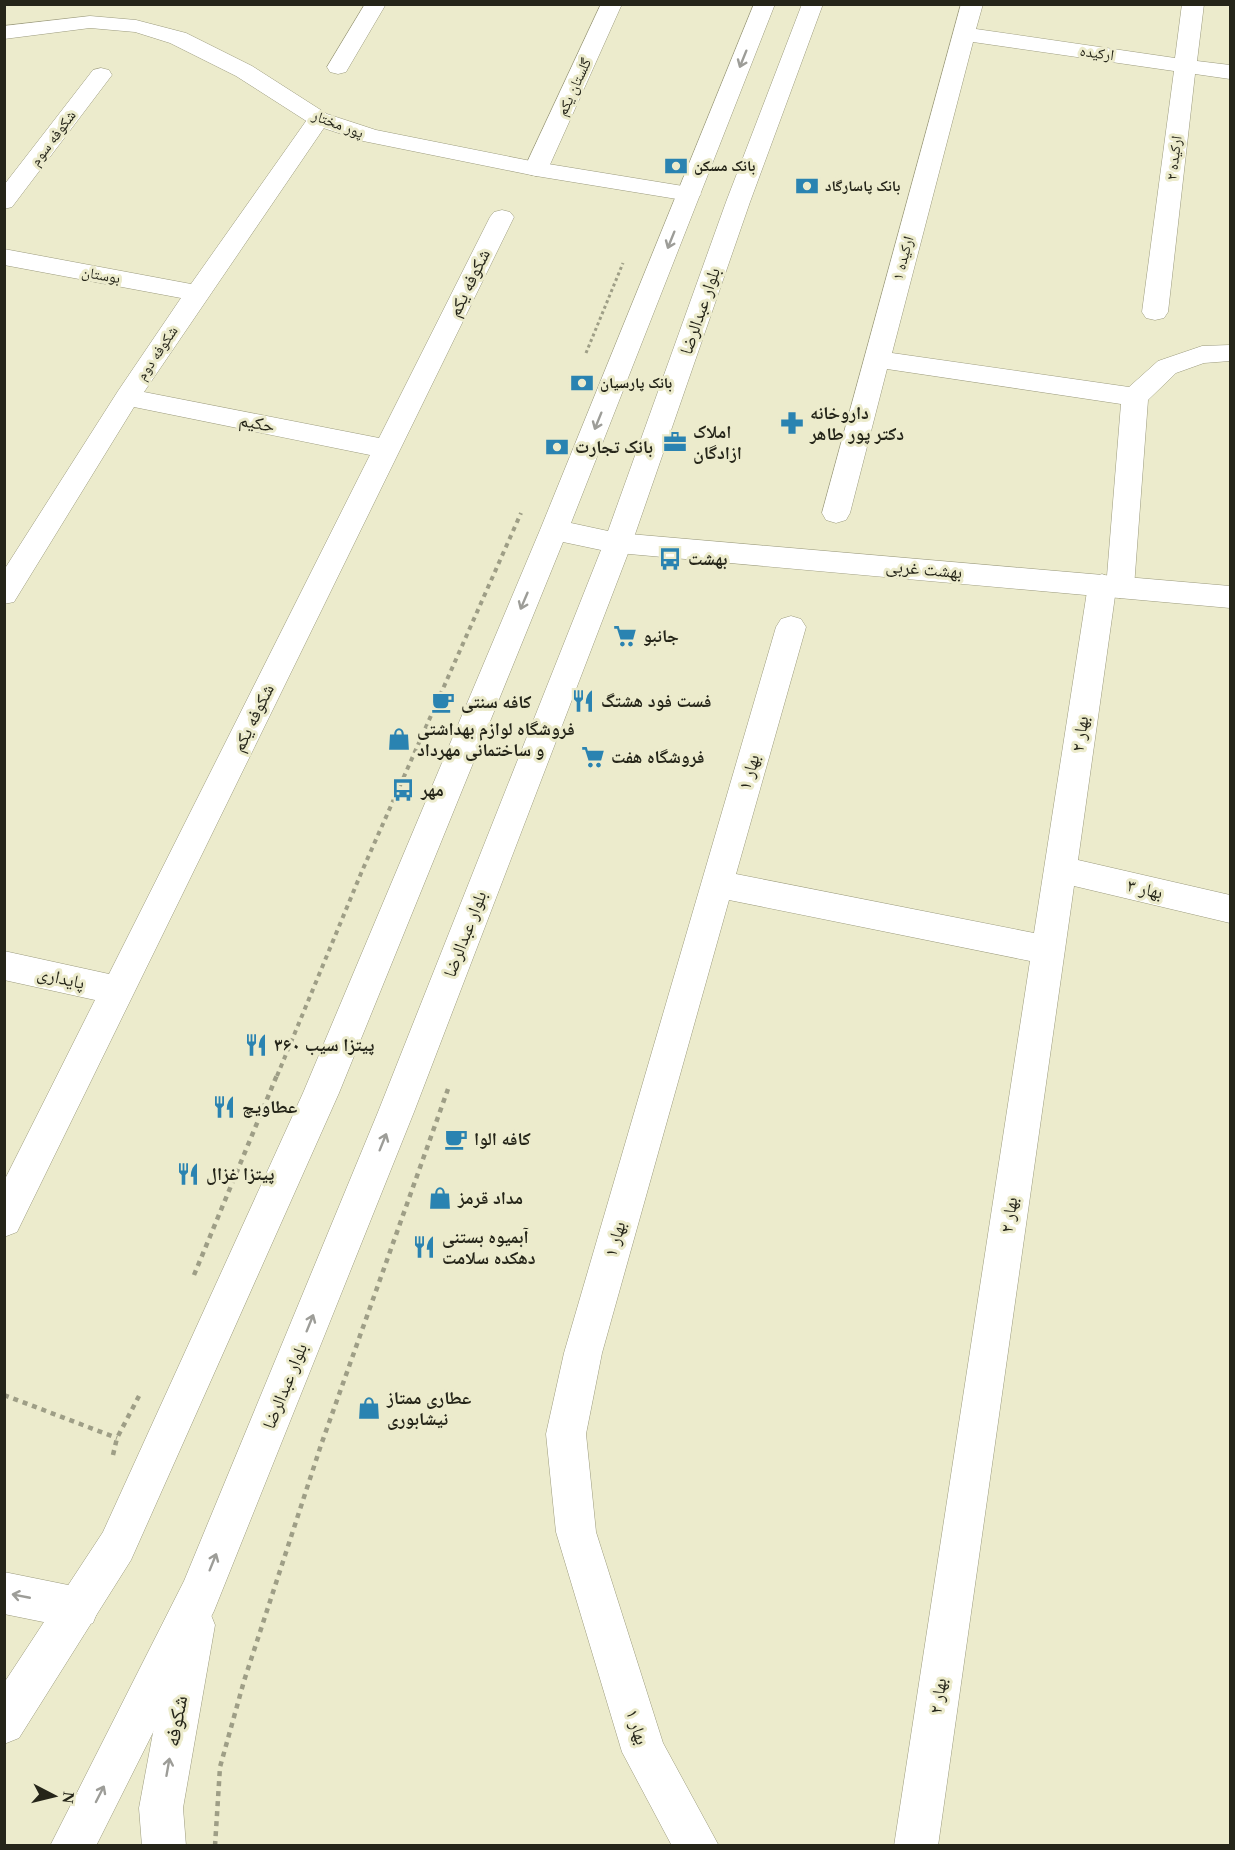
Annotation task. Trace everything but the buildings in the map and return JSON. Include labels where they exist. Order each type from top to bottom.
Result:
[{"type":"street","points":[[338,67],[376,4]]},
{"type":"street","name":"گلستان یکم","points":[[536,169],[612,4]]},
{"type":"street","points":[[4,1723],[117,1546],[321,1093],[554,530],[765,4]]},
{"type":"street","name":"بلوار عبدالرضا","points":[[72,1845],[199,1596],[400,1101],[618,543],[738,202],[813,4]]},
{"type":"street","name":"ارکیده ۱","points":[[836,513],[972,4]]},
{"type":"street","name":"ارکیده ۲","points":[[1155,312],[1194,4]]},
{"type":"street","name":"پور مختار","points":[[4,33],[90,22],[136,26],[178,38],[244,71],[320,119],[371,136],[536,169],[689,194]]},
{"type":"street","name":"ارکیده","points":[[964,34],[1230,72]]},
{"type":"street","name":"شکوفه سوم","points":[[4,202],[101,75]]},
{"type":"street","name":"شکوفه دوم","points":[[4,594],[128,397],[197,293],[320,119]]},
{"type":"street","name":"شکوفه یکم","points":[[4,1220],[502,217]]},
{"type":"street","name":"بوستان","points":[[4,257],[197,293]]},
{"type":"street","points":[[876,359],[1135,397],[1167,367],[1202,355],[1230,353]]},
{"type":"street","name":"حکیم","points":[[128,397],[387,449]]},
{"type":"street","name":"بهار ۲","points":[[916,1845],[1060,869],[1111,586],[1135,397]]},
{"type":"street","name":"بهشت غربی","points":[[554,530],[618,543],[1230,597]]},
{"type":"street","name":"بهار ۱","points":[[697,1845],[644,1752],[576,1532],[566,1434],[583,1353],[791,627]]},
{"type":"street","name":"بهار ۳","points":[[1060,869],[1230,909]]},
{"type":"street","points":[[717,884],[1048,950]]},
{"type":"street","name":"پایداری","points":[[4,965],[118,991]]},
{"type":"street","points":[[4,1593],[78,1608]]},
{"type":"street","name":"شکوفه","points":[[164,1845],[161,1808],[199,1596]]},
{"type":"path","points":[[584,359],[623,262]]},
{"type":"path","points":[[191,1281],[362,871],[523,509]]},
{"type":"path","points":[[215,1845],[220,1767],[244,1681],[321,1445],[449,1086]]},
{"type":"path","points":[[4,1395],[117,1438],[143,1388]]},
{"type":"place","name":"بانک مسکن","points":[[676,166]]},
{"type":"place","name":"بانک پاسارگاد","points":[[807,186]]},
{"type":"place","name":"بانک پارسیان","points":[[582,383]]},
{"type":"place","name":"داروخانه دکتر پور طاهر","points":[[792,423]]},
{"type":"place","name":"املاک ازادگان","points":[[675,442]]},
{"type":"place","name":"بانک تجارت","points":[[557,447]]},
{"type":"place","name":"بهشت","points":[[670,559]]},
{"type":"place","name":"جانبو","points":[[625,636]]},
{"type":"place","name":"فست فود هشتگ","points":[[583,701]]},
{"type":"place","name":"کافه سنتی","points":[[443,702]]},
{"type":"place","name":"فروشگاه لوازم بهداشتی و ساختمانی مهرداد","points":[[399,739]]},
{"type":"place","name":"فروشگاه هفت","points":[[593,757]]},
{"type":"place","name":"مهر","points":[[403,790]]},
{"type":"place","name":"پیتزا سیب ٣۶٠","points":[[256,1045]]},
{"type":"place","name":"عطاویچ","points":[[224,1107]]},
{"type":"place","name":"کافه الوا","points":[[456,1139]]},
{"type":"place","name":"پیتزا غزال","points":[[188,1174]]},
{"type":"place","name":"مداد قرمز","points":[[440,1198]]},
{"type":"place","name":"آبمیوه بستنی دهکده سلامت","points":[[424,1247]]},
{"type":"place","name":"عطاری ممتاز نیشابوری","points":[[369,1408]]}]
